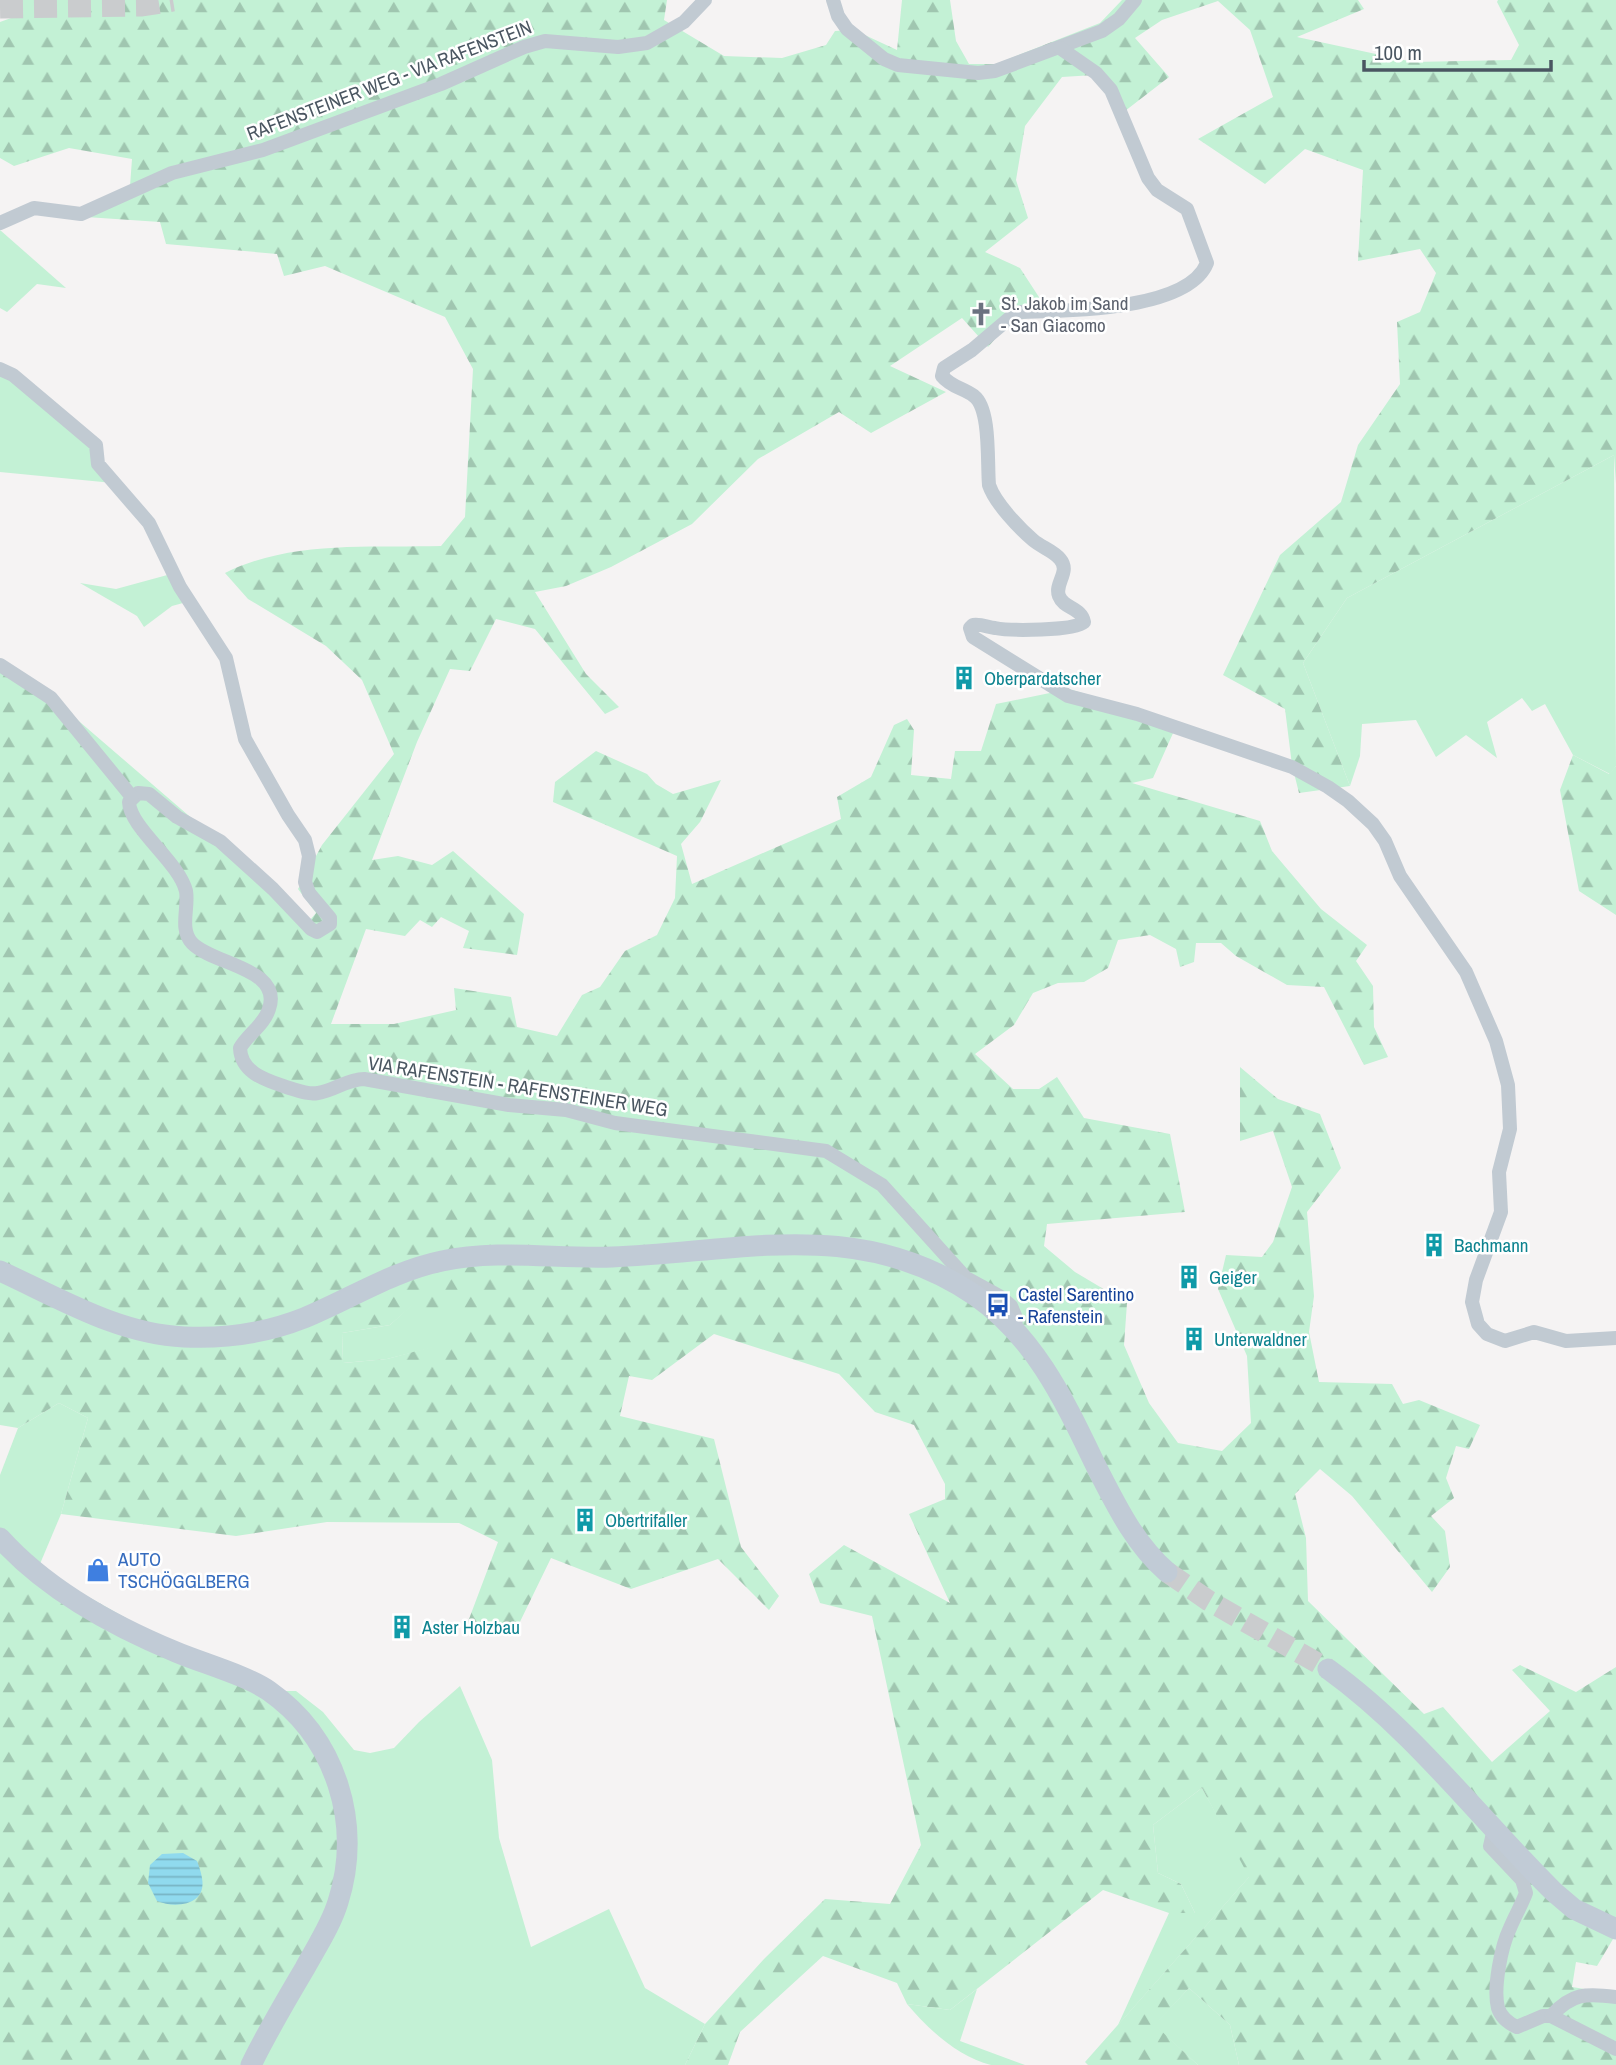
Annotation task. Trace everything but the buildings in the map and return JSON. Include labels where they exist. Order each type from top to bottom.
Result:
[{"type":"main road","points":[[0,1271],[103,1319],[135,1330],[159,1335],[213,1337],[268,1331],[305,1318],[405,1272],[441,1261],[503,1255],[611,1257],[754,1245],[810,1244],[872,1251],[933,1272],[953,1282],[978,1298],[1015,1330],[1040,1360],[1063,1398],[1127,1524],[1153,1560],[1167,1572]]},
{"type":"main road","points":[[0,1538],[59,1589],[114,1623],[268,1691],[309,1729],[336,1774],[348,1828],[346,1872],[340,1899],[329,1925],[251,2065]]},
{"type":"main road","points":[[1328,1669],[1381,1712],[1563,1900],[1574,1909],[1616,1929]]},
{"type":"street","name":"RAFENSTEINER WEG - VIA RAFENSTEIN","points":[[0,223],[34,208],[81,214],[172,173],[263,150],[442,84],[524,47],[545,41],[618,47],[647,43],[684,22],[705,0]]},
{"type":"street","points":[[833,0],[838,16],[855,38],[884,59],[898,65],[978,73],[995,71],[1060,48],[1113,24],[1135,0]]},
{"type":"street","points":[[1060,48],[1096,73],[1111,90],[1148,178],[1157,190],[1187,209],[1207,263],[1202,273],[1188,286],[1133,304],[1089,310],[1021,312],[944,368],[942,376],[947,383],[976,397],[983,407],[992,495],[1034,541],[1060,558],[1064,571],[1058,595],[1064,603],[1079,612],[1084,622],[1071,628],[997,629],[981,624],[970,628],[970,633],[1068,696],[1157,720],[1292,767],[1328,787],[1373,824],[1385,841],[1400,876],[1466,972],[1496,1041],[1508,1085],[1510,1129],[1499,1172],[1501,1212],[1476,1280],[1472,1302],[1478,1324],[1487,1334],[1505,1341],[1534,1332],[1566,1341],[1616,1338]]},
{"type":"street","points":[[0,369],[13,375],[96,445],[98,464],[149,523],[180,587],[226,658],[245,739],[288,816],[305,840],[309,856],[305,882],[309,893],[327,912],[330,924],[317,932],[311,929],[273,889],[220,841],[177,817],[146,793],[138,793],[132,797],[51,698],[0,665]]},
{"type":"street","name":"VIA RAFENSTEIN - RAFENSTEINER WEG","points":[[132,797],[130,807],[133,815],[175,870],[185,888],[187,937],[202,952],[256,975],[267,984],[269,1009],[240,1048],[243,1060],[256,1076],[311,1094],[328,1091],[354,1079],[364,1079],[509,1105],[566,1110],[615,1124],[826,1151],[883,1185],[966,1278],[1005,1301],[1015,1312],[1015,1330]]},
{"type":"street","points":[[1494,1829],[1490,1846],[1522,1880],[1526,1893],[1509,1929],[1500,1959],[1498,2007],[1509,2023],[1517,2027],[1543,2016],[1550,2016],[1616,2049]]},
{"type":"street","points":[[1550,2016],[1572,1997],[1616,1997]]},
{"type":"green space","points":[[13,0],[667,0],[664,20],[724,56],[782,58],[826,45],[835,31],[854,30],[897,50],[902,0],[950,0],[956,41],[969,64],[996,64],[1100,23],[1122,0],[1358,0],[1364,9],[1297,37],[1413,62],[1511,60],[1519,45],[1498,0],[1616,0],[1616,484],[1614,455],[1347,598],[1303,663],[1350,786],[1299,793],[1292,765],[1285,709],[1223,675],[1280,555],[1341,502],[1358,445],[1400,384],[1397,322],[1420,312],[1436,273],[1420,249],[1358,261],[1363,170],[1305,149],[1265,184],[1198,139],[1273,97],[1250,30],[1218,1],[1162,20],[1135,38],[1169,77],[1125,111],[1094,75],[1062,77],[1025,126],[1016,180],[1028,218],[985,252],[1020,268],[1050,314],[1011,321],[988,347],[962,318],[890,366],[946,392],[871,433],[839,412],[758,459],[692,524],[611,567],[566,586],[535,592],[586,674],[619,707],[605,714],[535,629],[496,619],[470,671],[450,669],[417,742],[372,860],[398,856],[432,865],[453,851],[524,914],[517,955],[463,948],[469,931],[441,917],[432,927],[420,920],[405,936],[366,929],[331,1024],[394,1024],[456,1010],[454,988],[511,997],[517,1027],[557,1036],[582,995],[600,987],[625,951],[657,935],[675,898],[677,856],[553,802],[555,782],[596,751],[647,774],[656,784],[673,794],[721,780],[700,822],[681,844],[692,884],[841,819],[837,797],[871,777],[894,725],[907,719],[914,730],[911,775],[951,779],[955,751],[981,751],[996,704],[1069,689],[1178,722],[1153,778],[1132,783],[1260,821],[1272,851],[1321,909],[1367,945],[1356,961],[1373,986],[1374,1027],[1388,1057],[1364,1065],[1324,987],[1287,985],[1236,956],[1221,943],[1196,943],[1194,962],[1180,967],[1176,949],[1150,935],[1118,940],[1108,968],[1084,982],[1058,983],[1033,993],[1014,1025],[975,1054],[1013,1089],[1039,1089],[1057,1077],[1084,1118],[1170,1134],[1185,1212],[1047,1224],[1044,1246],[1075,1272],[1127,1303],[1124,1345],[1149,1403],[1178,1443],[1222,1451],[1251,1423],[1247,1356],[1218,1289],[1226,1255],[1262,1257],[1273,1242],[1292,1187],[1273,1131],[1240,1141],[1240,1067],[1278,1099],[1320,1114],[1341,1168],[1307,1212],[1314,1296],[1309,1332],[1319,1382],[1392,1384],[1403,1404],[1419,1400],[1480,1425],[1469,1449],[1456,1446],[1446,1478],[1454,1498],[1431,1516],[1445,1531],[1450,1567],[1432,1592],[1352,1496],[1320,1469],[1295,1494],[1306,1538],[1308,1601],[1424,1714],[1443,1707],[1492,1762],[1550,1711],[1512,1670],[1520,1665],[1576,1692],[1616,1667],[1616,1934],[1597,1966],[1576,1962],[1572,1987],[1616,1994],[1616,2065],[1239,2065],[1230,2025],[1189,1988],[1155,2025],[1198,2065],[1088,2065],[1085,2062],[1249,1877],[1202,1788],[1153,1825],[1158,1873],[1181,1884],[1195,1913],[1169,1913],[1103,1890],[950,2010],[907,2004],[897,1983],[823,1956],[740,2032],[728,2065],[685,2065],[705,2024],[764,1959],[825,1899],[890,1904],[921,1845],[872,1616],[820,1603],[809,1574],[844,1545],[950,1603],[909,1514],[945,1499],[945,1484],[914,1425],[875,1412],[839,1374],[714,1334],[652,1380],[629,1376],[620,1416],[714,1439],[741,1547],[779,1596],[769,1610],[718,1559],[631,1589],[551,1558],[515,1632],[466,1627],[498,1542],[459,1523],[327,1522],[236,1536],[61,1514],[88,1418],[59,1403],[18,1428],[0,1425],[0,672],[59,704],[310,920],[316,913],[298,889],[322,845],[394,754],[362,680],[326,646],[248,599],[225,573],[250,562],[304,550],[441,546],[465,517],[473,369],[445,317],[325,266],[284,276],[277,254],[166,244],[160,222],[86,217],[130,186],[132,159],[69,148],[14,166],[0,158],[0,22],[11,18]],"holes":[[[415,1303],[433,1312],[453,1305],[465,1338],[387,1359],[343,1363],[342,1333],[390,1325]]]},
{"type":"green space","points":[[0,230],[66,288],[37,284],[7,312],[0,308]]},
{"type":"green space","points":[[0,369],[96,445],[113,483],[0,472]]},
{"type":"green space","points":[[1614,455],[1616,766],[1610,774],[1573,755],[1545,704],[1532,711],[1522,698],[1487,722],[1497,758],[1466,735],[1436,757],[1416,720],[1362,724],[1360,756],[1350,786],[1303,663],[1347,598]]},
{"type":"green space","points":[[171,574],[194,600],[172,606],[144,627],[137,616],[80,583],[116,589]]},
{"type":"green space","points":[[1573,755],[1609,774],[1616,766],[1616,915],[1579,891],[1560,790]]},
{"type":"green space","points":[[415,1302],[454,1305],[466,1339],[387,1359],[343,1363],[342,1333],[390,1325]]},
{"type":"green space","points":[[59,1403],[88,1418],[61,1514],[37,1571],[0,1547],[0,1475],[18,1428]]},
{"type":"green space","points":[[0,1547],[262,1695],[310,1743],[340,1810],[337,1895],[254,2065],[0,2065]]},
{"type":"green space","points":[[460,1686],[492,1760],[499,1838],[531,1947],[609,1909],[645,1988],[705,2024],[685,2065],[254,2065],[269,1691],[296,1691],[323,1712],[354,1750],[370,1753],[394,1748]]},
{"type":"green space","points":[[1202,1788],[1250,1876],[1118,2025],[1169,1913],[1195,1913],[1181,1884],[1158,1873],[1153,1825]]},
{"type":"green space","points":[[1189,1988],[1230,2025],[1239,2065],[1198,2065],[1154,2025]]},
{"type":"green space","points":[[977,1989],[960,2041],[1025,2065],[991,2065],[967,2056],[934,2032],[907,2004],[950,2010]]},
{"type":"water","points":[[183,1853],[197,1861],[202,1878],[200,1894],[188,1903],[173,1905],[157,1901],[148,1883],[150,1865],[162,1854]]},
{"type":"tunnel","points":[[0,7],[142,5],[173,0]]},
{"type":"tunnel","points":[[1167,1572],[1209,1601],[1328,1669]]},
{"type":"place","name":"St. Jakob im Sand - San Giacomo","points":[[981,314]]},
{"type":"place","name":"Oberpardatscher","points":[[964,678]]},
{"type":"place","name":"Bachmann","points":[[1434,1245]]},
{"type":"place","name":"Geiger","points":[[1189,1277]]},
{"type":"place","name":"Castel Sarentino - Rafenstein","points":[[998,1305]]},
{"type":"place","name":"Unterwaldner","points":[[1194,1339]]},
{"type":"place","name":"Obertrifaller","points":[[585,1520]]},
{"type":"place","name":"AUTO TSCHÖGGLBERG","points":[[98,1570]]},
{"type":"place","name":"Aster Holzbau","points":[[402,1627]]}]
